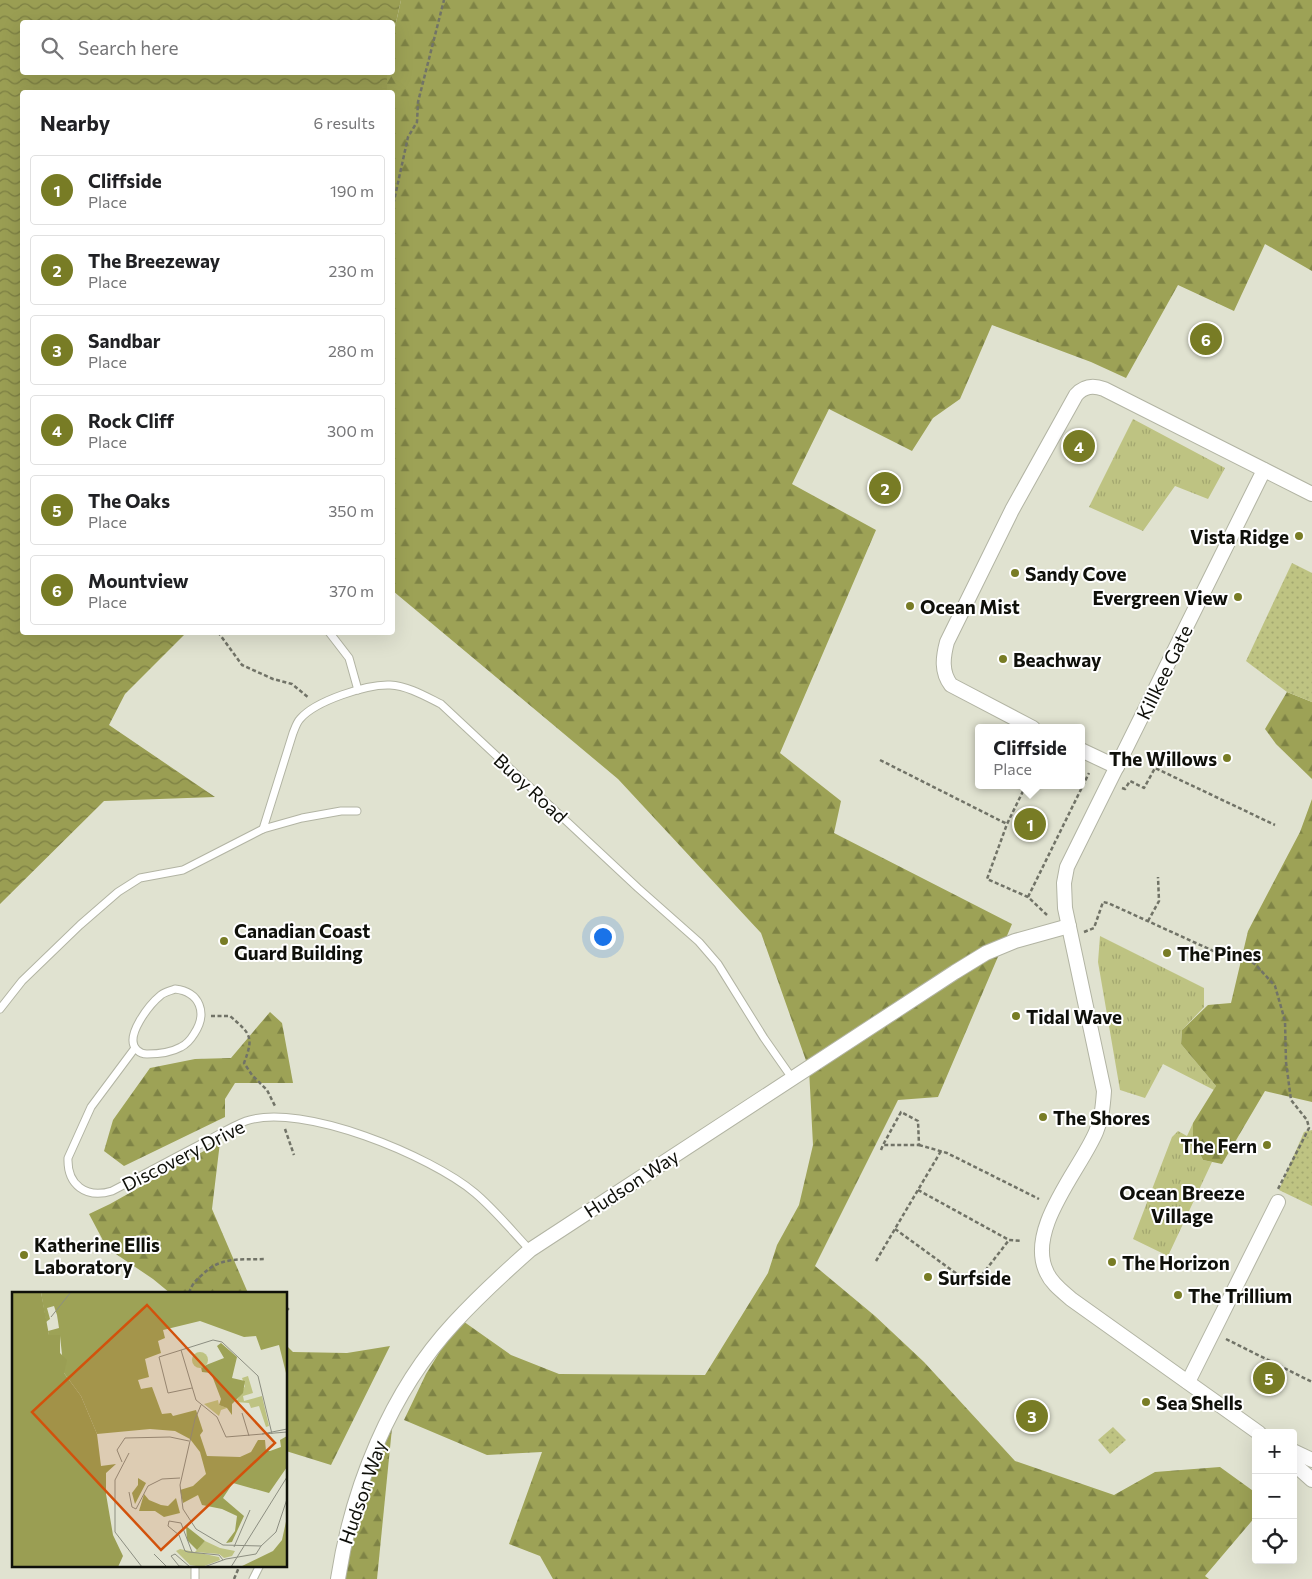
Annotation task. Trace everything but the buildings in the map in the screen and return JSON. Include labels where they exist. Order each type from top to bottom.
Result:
[{"type":"street","points":[[1026,724],[951,685],[944,672],[944,653],[947,642],[1012,510],[1076,395],[1084,388],[1099,387],[1312,494]]},
{"type":"street","name":"Killkee Gate","points":[[1253,1429],[1071,1299],[1056,1286],[1046,1272],[1042,1242],[1045,1229],[1065,1187],[1096,1133],[1103,1112],[1104,1098],[1100,1067],[1065,908],[1064,883],[1067,866],[1264,470]]},
{"type":"street","points":[[1085,752],[1117,767]]},
{"type":"street","name":"Hudson Way","points":[[338,1579],[342,1551],[370,1458],[403,1392],[452,1325],[484,1291],[530,1250],[986,953],[1015,941],[1070,931]]},
{"type":"street","points":[[1188,1382],[1276,1199]]},
{"type":"street","points":[[1297,1453],[1312,1460]]},
{"type":"street","points":[[1297,1467],[1312,1480]]},
{"type":"lane","points":[[331,635],[349,658],[358,690]]},
{"type":"lane","name":"Buoy Road","points":[[263,829],[293,733],[300,719],[318,705],[363,688],[391,685],[419,692],[441,704],[638,888],[699,942],[718,964],[764,1038],[792,1078]]},
{"type":"lane","points":[[0,1009],[22,981],[50,953],[118,892],[140,878],[183,870],[263,829],[302,818],[341,811],[357,811]]},
{"type":"lane","name":"Discovery Drive","points":[[202,1016],[200,1007],[192,995],[183,990],[175,989],[160,995],[137,1026],[133,1040],[135,1048],[91,1107],[68,1158],[70,1176],[84,1190],[93,1194],[103,1194],[112,1191],[230,1128],[254,1119],[281,1117],[304,1120],[368,1136],[411,1154],[448,1174],[474,1192],[530,1250]]},
{"type":"lane","points":[[135,1048],[146,1054],[182,1047],[190,1041],[200,1024],[202,1016]]},
{"type":"lane","points":[[194,1566],[195,1579]]},
{"type":"lane","points":[[253,1579],[260,1566]]},
{"type":"path","points":[[395,196],[408,137],[418,122],[418,102],[444,0]]},
{"type":"path","points":[[220,635],[242,665],[273,679],[292,684],[318,705]]},
{"type":"path","points":[[880,760],[1007,824]]},
{"type":"path","points":[[1118,786],[1125,789],[1130,781],[1144,788],[1155,768],[1275,825]]},
{"type":"path","points":[[1085,781],[1089,773]]},
{"type":"path","points":[[1024,789],[1007,824],[987,879],[1028,897],[1047,915]]},
{"type":"path","points":[[1028,897],[1081,789]]},
{"type":"path","points":[[1148,921],[1159,901],[1158,877]]},
{"type":"path","points":[[1070,931],[1094,928],[1102,902],[1108,903],[1220,954],[1239,953],[1256,965],[1275,986],[1285,1021],[1286,1062],[1291,1100],[1307,1120],[1310,1129],[1276,1199]]},
{"type":"path","points":[[202,1016],[230,1016],[246,1029],[251,1045],[244,1063],[252,1075],[267,1090],[281,1117],[294,1155]]},
{"type":"path","points":[[881,1150],[901,1112],[918,1121],[919,1145]]},
{"type":"path","points":[[883,1145],[919,1145],[941,1151],[1039,1199]]},
{"type":"path","points":[[876,1262],[941,1151]]},
{"type":"path","points":[[918,1190],[1009,1240],[1022,1241]]},
{"type":"path","points":[[895,1229],[957,1274],[978,1280],[1009,1240]]},
{"type":"path","points":[[190,1292],[193,1283],[210,1266],[224,1260],[266,1259]]},
{"type":"path","points":[[1226,1339],[1312,1382]]},
{"type":"path","points":[[234,1579],[240,1566]]},
{"type":"green space","points":[[401,0],[1312,0],[1312,271],[1265,244],[1234,311],[1178,285],[1126,378],[1091,362],[992,325],[960,399],[933,418],[912,451],[829,409],[792,484],[876,530],[780,753],[841,801],[834,833],[1012,924],[938,1097],[898,1100],[815,1266],[875,1316],[924,1362],[1015,1461],[1114,1495],[1155,1472],[1220,1467],[1252,1490],[1252,1521],[1205,1576],[1209,1579],[553,1579],[540,1556],[509,1544],[542,1452],[487,1455],[404,1420],[426,1374],[460,1319],[511,1355],[559,1374],[705,1375],[768,1273],[777,1245],[799,1205],[813,1145],[809,1069],[761,933],[618,779],[395,593],[395,90],[387,90],[387,75],[395,75],[395,27]]},
{"type":"green space","points":[[1133,419],[1225,468],[1208,499],[1175,486],[1143,531],[1089,507]]},
{"type":"green space","points":[[1292,563],[1312,573],[1312,702],[1287,692],[1246,661]]},
{"type":"green space","points":[[1287,692],[1312,702],[1312,779],[1276,744],[1265,729]]},
{"type":"green space","points":[[1312,799],[1312,1102],[1265,1091],[1222,1164],[1203,1160],[1193,1140],[1193,1123],[1216,1086],[1181,1044],[1182,1030],[1208,1005],[1231,1003],[1248,931],[1300,832]]},
{"type":"green space","points":[[1100,936],[1204,988],[1204,1007],[1182,1030],[1181,1044],[1216,1086],[1214,1090],[1163,1064],[1145,1098],[1120,1090],[1098,962]]},
{"type":"green space","points":[[270,1012],[282,1023],[293,1083],[235,1083],[225,1099],[225,1117],[124,1166],[104,1151],[113,1120],[150,1068],[195,1059],[231,1058]]},
{"type":"green space","points":[[1193,1123],[1193,1141],[1203,1160],[1212,1162],[1168,1256],[1133,1239],[1172,1137],[1178,1131],[1187,1136]]},
{"type":"green space","points":[[1312,1130],[1312,1206],[1279,1190],[1304,1132]]},
{"type":"green space","points":[[220,1142],[212,1209],[248,1292],[169,1292],[107,1248],[89,1214]]},
{"type":"green space","points":[[390,1346],[331,1465],[288,1452],[288,1347],[293,1352],[347,1353]]},
{"type":"green space","points":[[394,1408],[377,1579],[340,1579],[343,1553]]},
{"type":"green space","points":[[1113,1427],[1126,1440],[1110,1454],[1098,1440]]},
{"type":"water","points":[[0,0],[401,0],[395,27],[395,20],[20,20],[20,75],[387,75],[387,90],[20,90],[20,635],[184,635],[125,694],[109,725],[215,797],[104,801],[0,904]]},
{"type":"place","name":"Mountview","points":[[1206,339]]},
{"type":"place","name":"Rock Cliff","points":[[1079,446]]},
{"type":"place","name":"The Breezeway","points":[[885,488]]},
{"type":"place","name":"Vista Ridge","points":[[1299,536]]},
{"type":"place","name":"Sandy Cove","points":[[1015,573]]},
{"type":"place","name":"Evergreen View","points":[[1238,597]]},
{"type":"place","name":"Ocean Mist","points":[[910,606]]},
{"type":"place","name":"Beachway","points":[[1003,659]]},
{"type":"place","name":"The Willows","points":[[1227,758]]},
{"type":"place","name":"Cliffside","points":[[1030,824]]},
{"type":"place","name":"Canadian Coast Guard Building","points":[[224,941]]},
{"type":"place","name":"The Pines","points":[[1167,953]]},
{"type":"place","name":"Tidal Wave","points":[[1016,1016]]},
{"type":"place","name":"The Shores","points":[[1043,1117]]},
{"type":"place","name":"The Fern","points":[[1267,1145]]},
{"type":"place","name":"Katherine Ellis Laboratory","points":[[24,1255]]},
{"type":"place","name":"The Horizon","points":[[1112,1262]]},
{"type":"place","name":"Surfside","points":[[928,1277]]},
{"type":"place","name":"The Trillium","points":[[1178,1295]]},
{"type":"place","name":"The Oaks","points":[[1269,1378]]},
{"type":"place","name":"Sea Shells","points":[[1146,1402]]},
{"type":"place","name":"Sandbar","points":[[1032,1416]]},
{"type":"district","name":"Ocean Breeze Village","points":[[1182,1204]]}]
